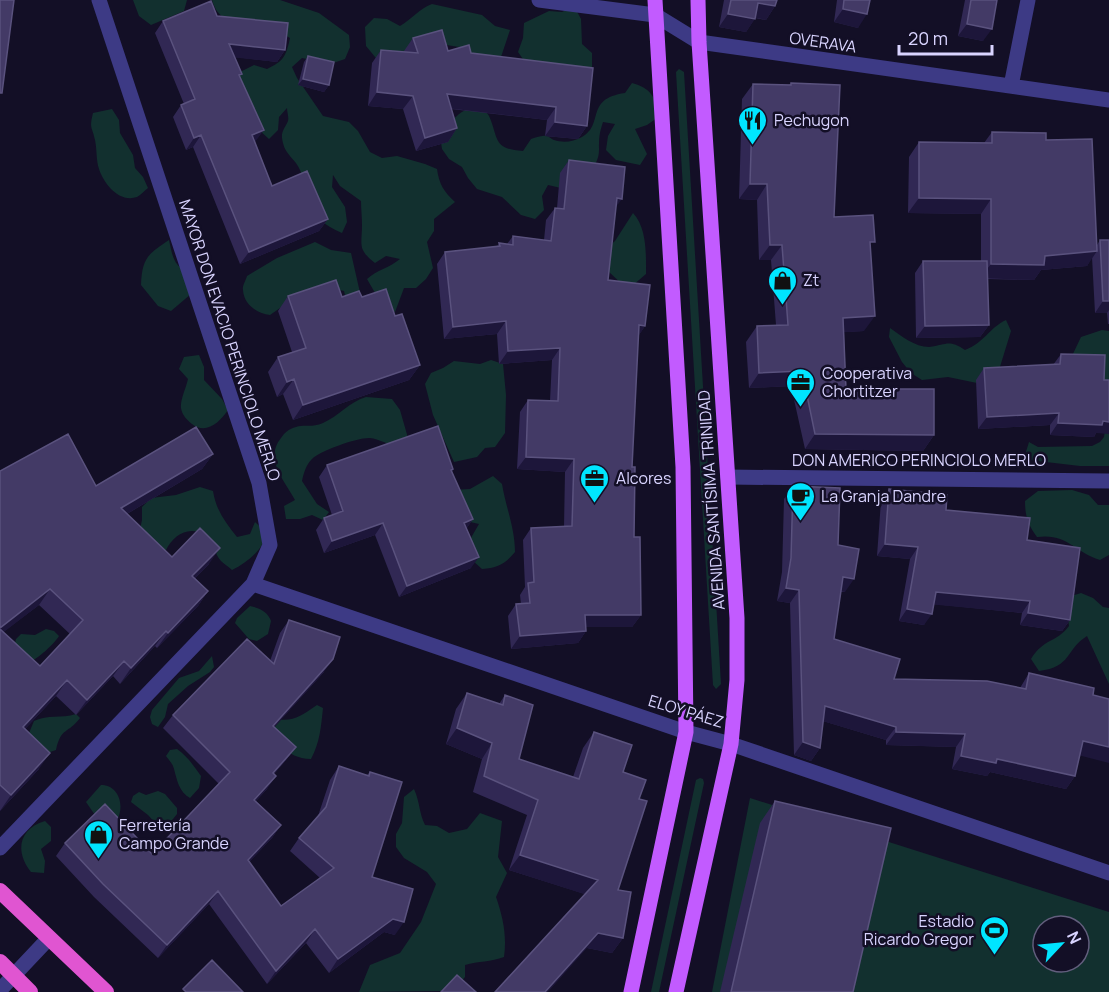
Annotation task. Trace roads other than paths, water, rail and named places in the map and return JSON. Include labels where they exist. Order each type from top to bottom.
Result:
[{"type":"highway","points":[[0,891],[106,992]]},
{"type":"highway","points":[[0,962],[30,992]]},
{"type":"main road","name":"AVENIDA SANTÍSIMA TRINIDAD","points":[[676,992],[731,744],[737,670],[728,477],[698,0]]},
{"type":"main road","name":"AVENIDA SANTÍSIMA TRINIDAD","points":[[631,992],[686,732],[683,467],[655,8]]},
{"type":"street","name":"MAYOR DON EVACIO PERINCIOLO MERLO","points":[[0,848],[253,584],[270,545],[259,483],[99,0]]},
{"type":"street","name":"OVERAVA","points":[[539,0],[655,8],[699,42],[1109,100]]},
{"type":"street","points":[[1011,87],[1028,0]]},
{"type":"street","name":"DON AMERICO PERINCIOLO MERLO","points":[[728,477],[1109,481]]},
{"type":"street","name":"ELOY PÁEZ","points":[[253,584],[1109,873]]},
{"type":"street","points":[[0,990],[49,938]]},
{"type":"place","name":"Pechugon","points":[[753,146]]},
{"type":"place","name":"Zt","points":[[782,306]]},
{"type":"place","name":"Cooperativa Chortitzer","points":[[801,408]]},
{"type":"place","name":"Alcores","points":[[595,504]]},
{"type":"place","name":"La Granja Dandre","points":[[800,522]]},
{"type":"place","name":"Ferretería Campo Grande","points":[[98,860]]},
{"type":"place","name":"Estadio Ricardo Gregor","points":[[995,956]]}]
